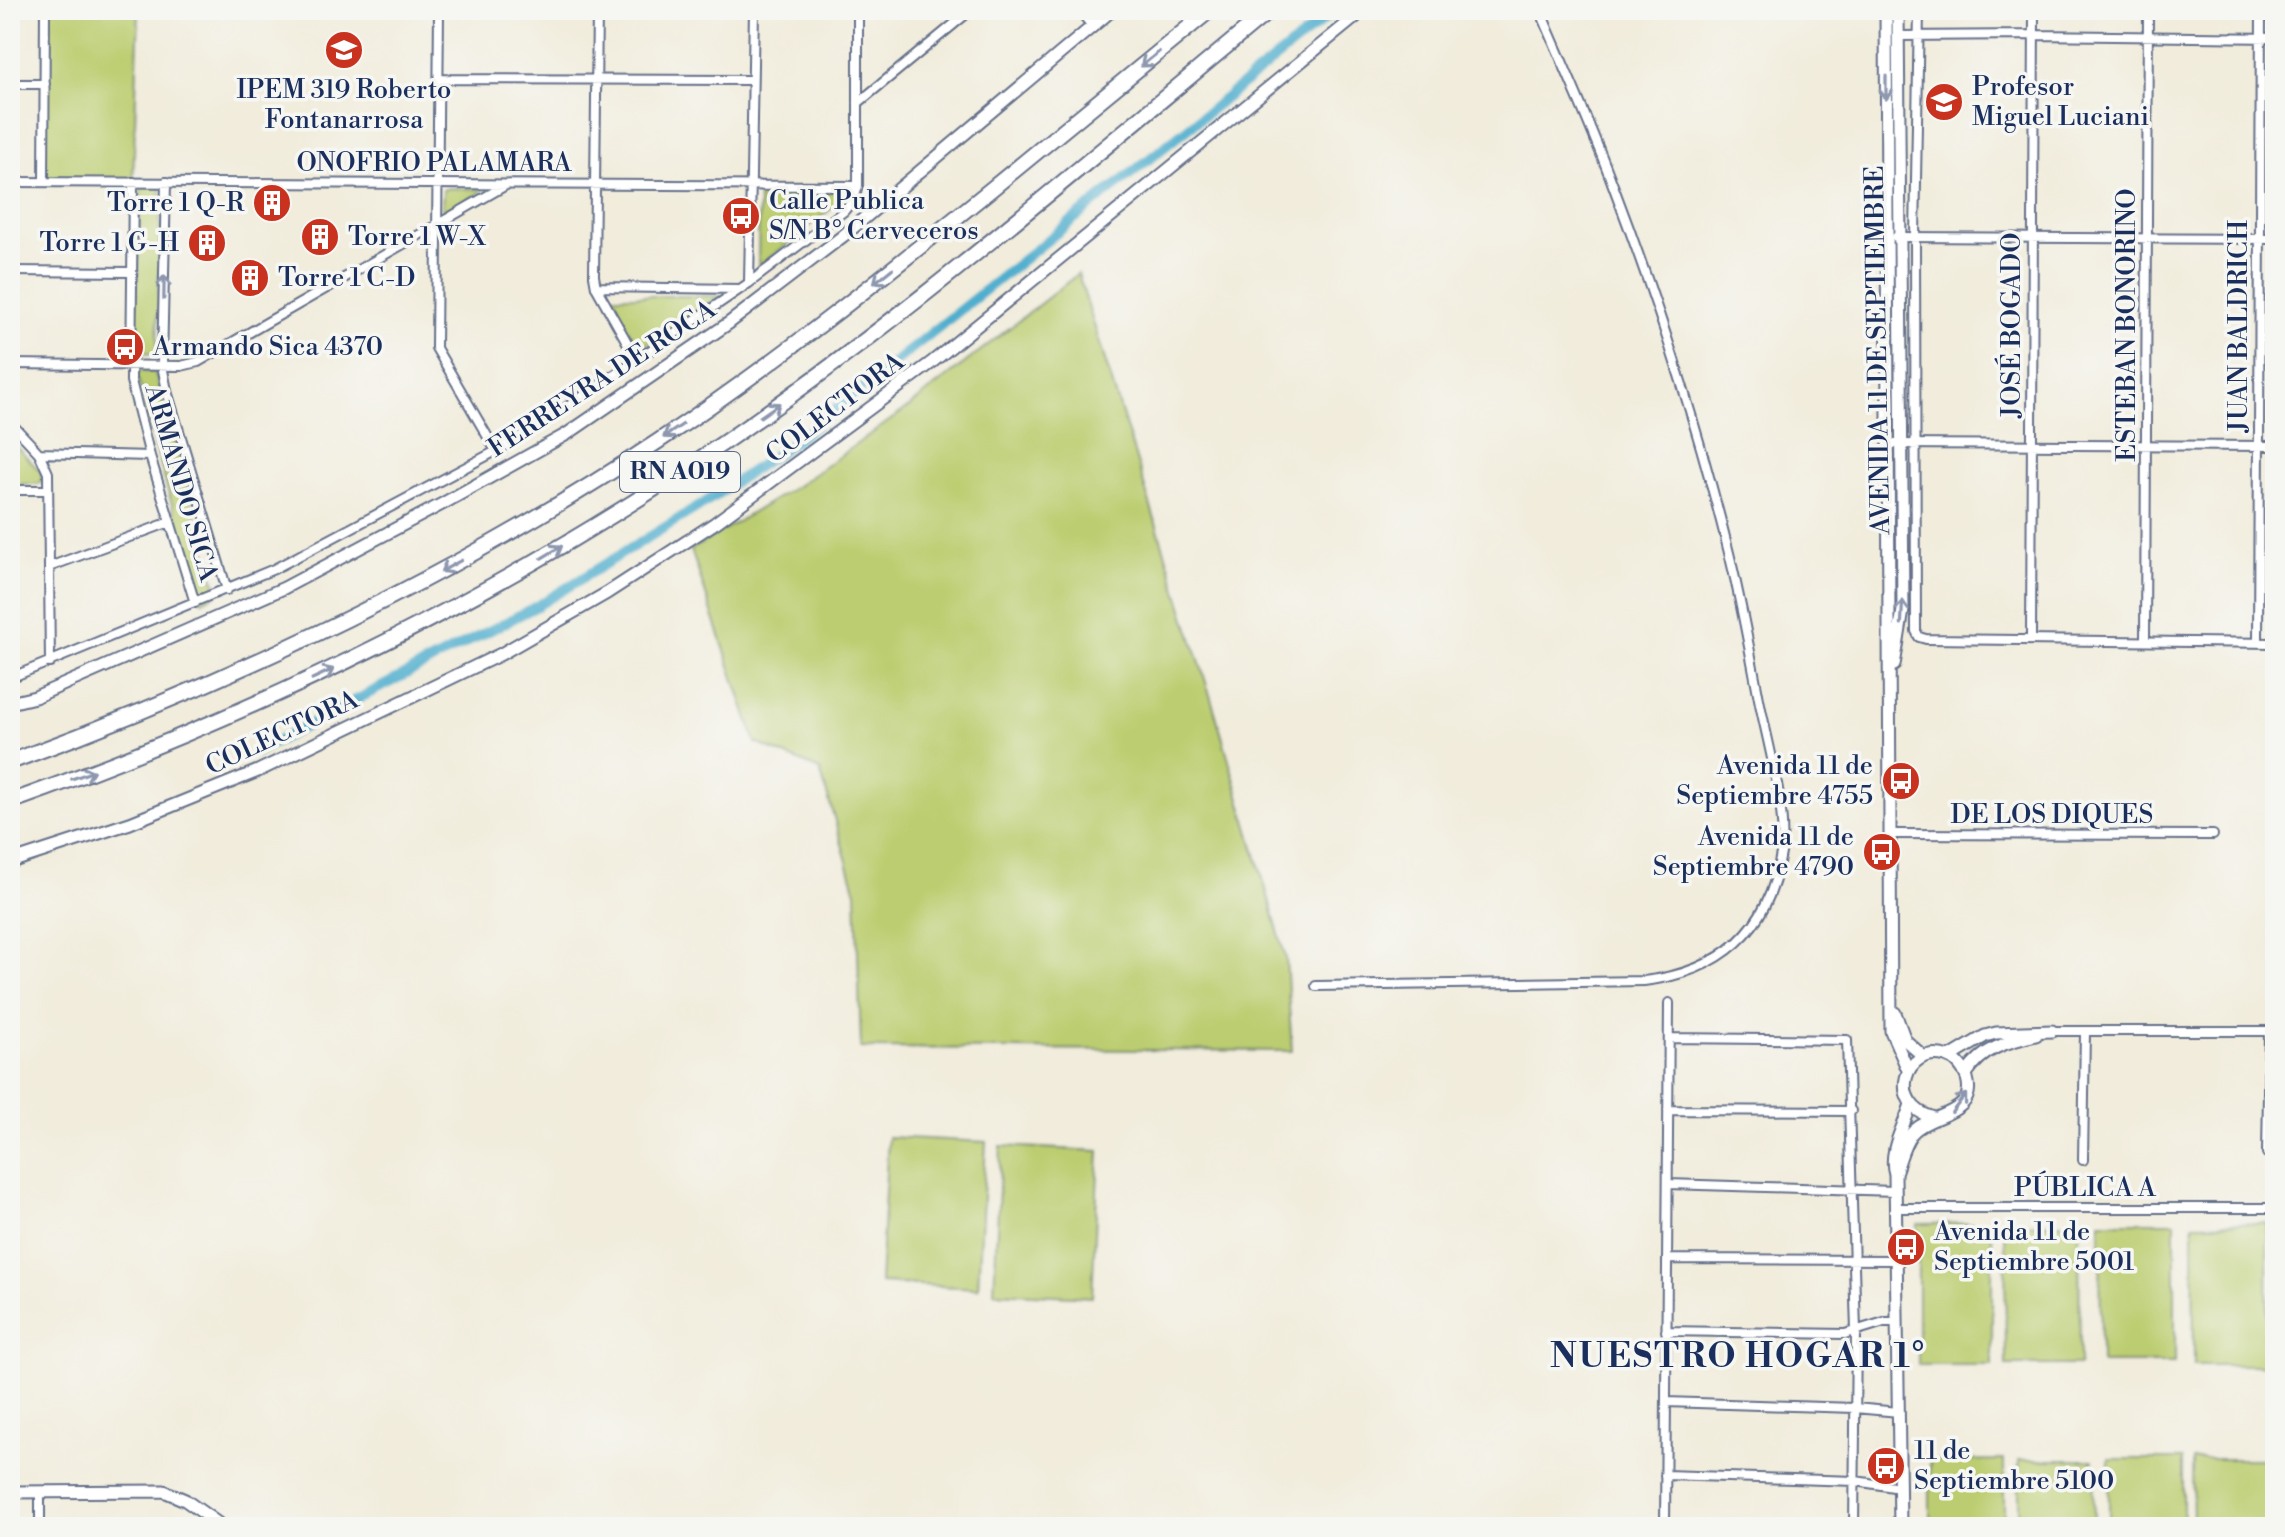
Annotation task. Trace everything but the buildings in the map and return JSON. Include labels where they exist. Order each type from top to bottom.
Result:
[{"type":"highway","name":"RN A019","points":[[10,762],[141,713],[313,637],[445,569],[598,480],[715,402],[826,322],[1210,10]]},
{"type":"highway","name":"RN A019","points":[[10,802],[155,748],[333,670],[484,592],[614,515],[731,438],[843,357],[1270,10]]},
{"type":"street","points":[[44,182],[45,10]]},
{"type":"street","points":[[439,10],[436,348],[496,451],[548,420],[741,289],[844,211],[854,199],[858,186],[858,10]]},
{"type":"street","points":[[597,10],[596,287],[637,360]]},
{"type":"street","points":[[749,283],[754,10]]},
{"type":"street","points":[[954,10],[958,20]]},
{"type":"street","points":[[858,103],[971,10]]},
{"type":"street","points":[[1079,10],[1092,26]]},
{"type":"street","name":"FERREYRA DE ROCA","points":[[10,703],[35,697],[284,588],[567,434],[729,323],[843,236],[1112,10]]},
{"type":"street","name":"COLECTORA","points":[[10,862],[130,823],[258,771],[501,654],[607,593],[727,514],[931,363],[1364,10]]},
{"type":"street","points":[[1316,986],[1644,981],[1682,974],[1716,960],[1750,929],[1764,910],[1778,869],[1782,850],[1779,801],[1727,543],[1679,380],[1614,187],[1540,10]]},
{"type":"street","name":"AVENIDA 11 DE SEPTIEMBRE","points":[[1886,10],[1895,444],[1903,610],[1890,689]]},
{"type":"street","name":"AVENIDA 11 DE SEPTIEMBRE","points":[[1892,237],[1898,10]]},
{"type":"street","points":[[1919,10],[1915,237],[1916,631],[1919,637],[2275,643]]},
{"type":"street","name":"JOSÉ BOGADO","points":[[2031,639],[2034,10]]},
{"type":"street","name":"ESTEBAN BONORINO","points":[[2145,641],[2148,10]]},
{"type":"street","name":"JUAN BALDRICH","points":[[2258,643],[2261,10]]},
{"type":"street","points":[[1898,36],[2275,38]]},
{"type":"street","points":[[438,79],[752,80]]},
{"type":"street","points":[[10,84],[45,84]]},
{"type":"street","name":"ONOFRIO PALAMARA","points":[[10,182],[858,186]]},
{"type":"street","name":"ARMANDO SICA","points":[[133,182],[131,381],[150,456],[195,603]]},
{"type":"street","name":"ARMANDO SICA","points":[[166,182],[162,365],[167,391],[227,590]]},
{"type":"street","points":[[10,364],[181,366],[198,362],[508,184]]},
{"type":"street","points":[[1892,237],[2275,239]]},
{"type":"street","points":[[10,271],[131,272]]},
{"type":"street","points":[[596,287],[741,289]]},
{"type":"street","points":[[10,422],[39,453],[47,467],[50,663]]},
{"type":"street","points":[[1895,444],[2275,446]]},
{"type":"street","name":"AVENIDA 11 DE SEPTIEMBRE","points":[[1893,997],[1889,641],[1895,444]]},
{"type":"street","name":"FERREYRA DE ROCA","points":[[10,678],[227,590],[313,550],[496,451]]},
{"type":"street","points":[[39,453],[150,456]]},
{"type":"street","points":[[10,490],[48,490]]},
{"type":"street","points":[[49,567],[170,522]]},
{"type":"street","points":[[10,711],[35,697]]},
{"type":"street","name":"DE LOS DIQUES","points":[[1891,834],[2213,835]]},
{"type":"street","points":[[1893,997],[1896,1020],[1905,1040],[1924,1057]]},
{"type":"street","points":[[1893,997],[1891,1031],[1908,1070],[1905,1091],[1911,1104],[1923,1115],[1934,1118]]},
{"type":"street","points":[[1665,1527],[1669,1003]]},
{"type":"street","points":[[1966,1074],[1990,1049],[2052,1031]]},
{"type":"street","points":[[2083,1160],[2085,1031]]},
{"type":"street","points":[[1950,1057],[1985,1036],[1996,1033],[2272,1031],[2267,1153]]},
{"type":"street","points":[[1669,1038],[1847,1040],[1856,1331],[1854,1527]]},
{"type":"street","points":[[1895,1174],[1906,1141],[1921,1124],[1959,1108],[1967,1092],[1966,1074],[1950,1057],[1937,1054],[1924,1057],[1908,1070]]},
{"type":"street","points":[[1900,1527],[1896,1208],[1892,1163],[1894,1148],[1904,1129],[1911,1104]]},
{"type":"street","points":[[1668,1110],[1851,1111]]},
{"type":"street","points":[[1668,1184],[1895,1191]]},
{"type":"street","name":"PÚBLICA A","points":[[1896,1208],[2275,1208]]},
{"type":"street","points":[[1667,1259],[1896,1260]]},
{"type":"street","points":[[1666,1331],[1845,1334],[1884,1322],[1897,1322]]},
{"type":"street","points":[[1666,1402],[1899,1412]]},
{"type":"street","points":[[1665,1475],[1856,1481],[1900,1488]]},
{"type":"street","points":[[10,1492],[164,1491],[185,1500],[223,1527]]},
{"type":"street","points":[[40,1492],[40,1527]]},
{"type":"green space","points":[[45,10],[139,10],[133,182],[44,182]]},
{"type":"green space","points":[[161,185],[157,354],[135,353],[141,186]]},
{"type":"green space","points":[[482,189],[480,193],[446,210],[442,209],[443,190]]},
{"type":"green space","points":[[839,191],[841,201],[758,267],[759,192]]},
{"type":"green space","points":[[1078,274],[1214,708],[1286,959],[1292,1051],[861,1048],[856,892],[820,770],[756,743],[691,550],[803,482],[909,407]]},
{"type":"green space","points":[[612,296],[720,296],[641,348],[609,303]]},
{"type":"green space","points":[[136,371],[155,372],[218,593],[202,601],[166,485]]},
{"type":"green space","points":[[10,440],[41,472],[42,481],[38,484],[10,484]]},
{"type":"green space","points":[[888,1137],[986,1142],[978,1288],[880,1283]]},
{"type":"green space","points":[[1001,1146],[1099,1151],[1092,1297],[994,1292]]},
{"type":"green space","points":[[2100,1222],[2175,1222],[2175,1363],[2101,1363]]},
{"type":"green space","points":[[1992,1223],[1992,1365],[1918,1365],[1918,1224]]},
{"type":"green space","points":[[2079,1223],[2080,1365],[2006,1365],[2005,1224]]},
{"type":"green space","points":[[2267,1223],[2268,1365],[2194,1365],[2193,1224]]},
{"type":"green space","points":[[2109,1459],[2183,1459],[2183,1527],[2109,1527]]},
{"type":"green space","points":[[2192,1459],[2267,1459],[2267,1527],[2193,1527]]},
{"type":"green space","points":[[2004,1460],[2004,1527],[1930,1527],[1930,1461]]},
{"type":"green space","points":[[2019,1460],[2093,1460],[2094,1527],[2019,1527]]},
{"type":"waterway","points":[[256,752],[537,606],[706,502],[801,437],[1336,10]]},
{"type":"place","name":"IPEM 319 Roberto Fontanarrosa","points":[[344,50]]},
{"type":"place","name":"Profesor Miguel Luciani","points":[[1944,102]]},
{"type":"place","name":"Torre 1 Q-R","points":[[272,203]]},
{"type":"place","name":"Calle Publica S/N B° Cerveceros","points":[[741,216]]},
{"type":"place","name":"Torre 1 W-X","points":[[320,237]]},
{"type":"place","name":"Torre 1 G-H","points":[[207,243]]},
{"type":"place","name":"Torre 1 C-D","points":[[250,278]]},
{"type":"place","name":"Armando Sica 4370","points":[[125,347]]},
{"type":"place","name":"Avenida 11 de Septiembre 4755","points":[[1901,781]]},
{"type":"place","name":"Avenida 11 de Septiembre 4790","points":[[1882,852]]},
{"type":"place","name":"Avenida 11 de Septiembre 5001","points":[[1906,1247]]},
{"type":"place","name":"11 de Septiembre 5100","points":[[1886,1466]]},
{"type":"district","name":"NUESTRO HOGAR 1°","points":[[1738,1357]]}]
